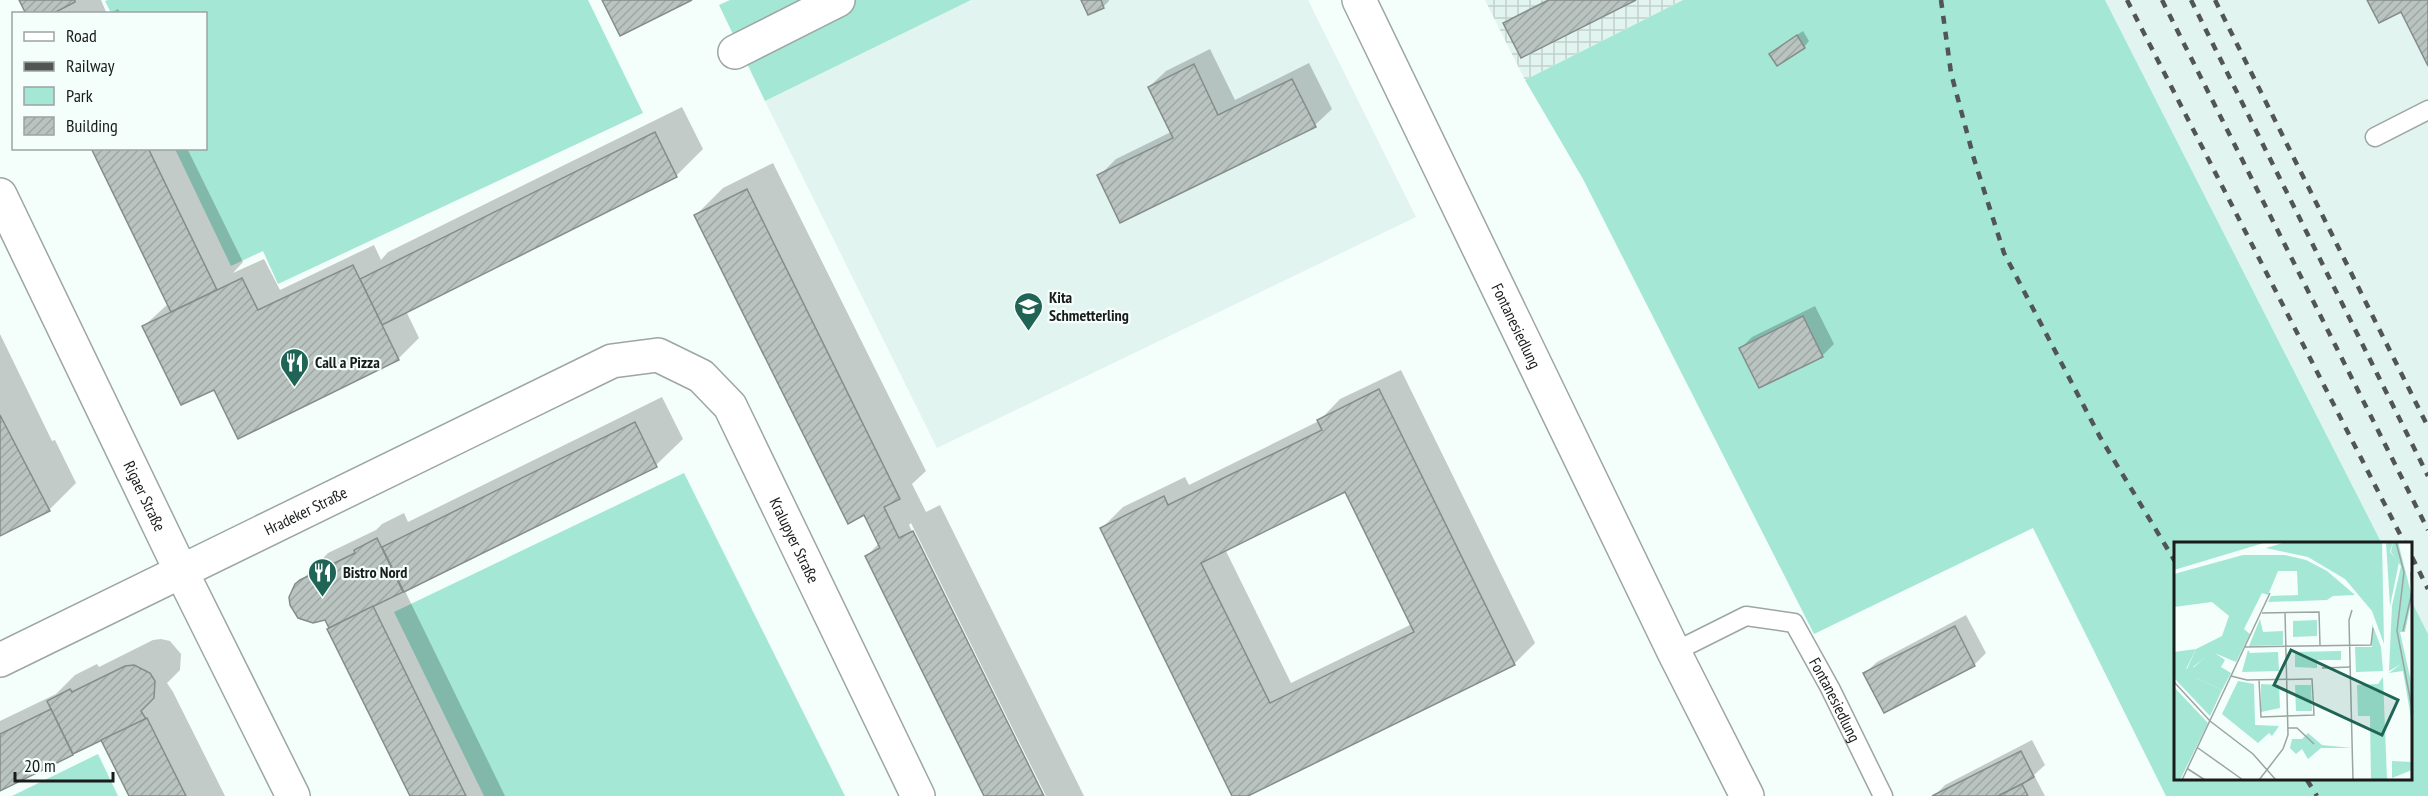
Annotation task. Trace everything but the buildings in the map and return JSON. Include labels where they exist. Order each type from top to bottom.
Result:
[{"type":"street","points":[[735,52],[838,0]]},
{"type":"street","name":"Fontanesiedlung","points":[[1359,0],[1674,652],[1747,796]]},
{"type":"street","name":"Rigaer Straße","points":[[0,195],[292,796]]},
{"type":"street","name":"Kralupyer Straße","points":[[612,361],[658,355],[701,376],[730,406],[918,796]]},
{"type":"street","name":"Hradeker Straße","points":[[0,660],[612,361]]},
{"type":"lane","points":[[2375,137],[2428,110]]},
{"type":"lane","name":"Fontanesiedlung","points":[[1674,652],[1746,616],[1794,623],[1830,688],[1883,796]]},
{"type":"shaded area","name":"Kita Schmetterling","points":[[971,0],[1308,0],[1416,217],[937,448],[765,101]]},
{"type":"shaded area","points":[[1485,0],[1683,0],[1525,80]]},
{"type":"shaded area","points":[[2105,0],[2428,0],[2428,634],[2413,604],[2413,542],[2381,542]]},
{"type":"green space","points":[[588,0],[643,113],[278,284],[263,251],[231,266],[175,150],[207,150],[207,12],[110,12],[105,1]]},
{"type":"green space","points":[[730,0],[971,0],[765,101],[719,5]]},
{"type":"green space","points":[[1683,0],[2105,0],[2381,542],[2174,542],[2174,781],[2413,781],[2413,604],[2428,634],[2428,796],[2166,796],[2033,528],[1814,634],[1583,179],[1525,80]]},
{"type":"green space","points":[[684,473],[845,796],[484,796],[394,612]]},
{"type":"green space","points":[[98,754],[118,796],[12,796]]},
{"type":"railway","points":[[1941,0],[1951,73],[1974,159],[2004,253],[2100,437],[2174,560]]},
{"type":"railway","points":[[2127,0],[2404,542]]},
{"type":"railway","points":[[2162,0],[2428,530]]},
{"type":"railway","points":[[2191,0],[2428,476]]},
{"type":"railway","points":[[2215,0],[2428,427]]},
{"type":"railway","points":[[2413,559],[2428,589]]},
{"type":"railway","points":[[2308,781],[2317,796]]},
{"type":"place","name":"Kita Schmetterling","points":[[1028,332]]},
{"type":"place","name":"Call a Pizza","points":[[294,388]]},
{"type":"place","name":"Bistro Nord","points":[[322,598]]}]
